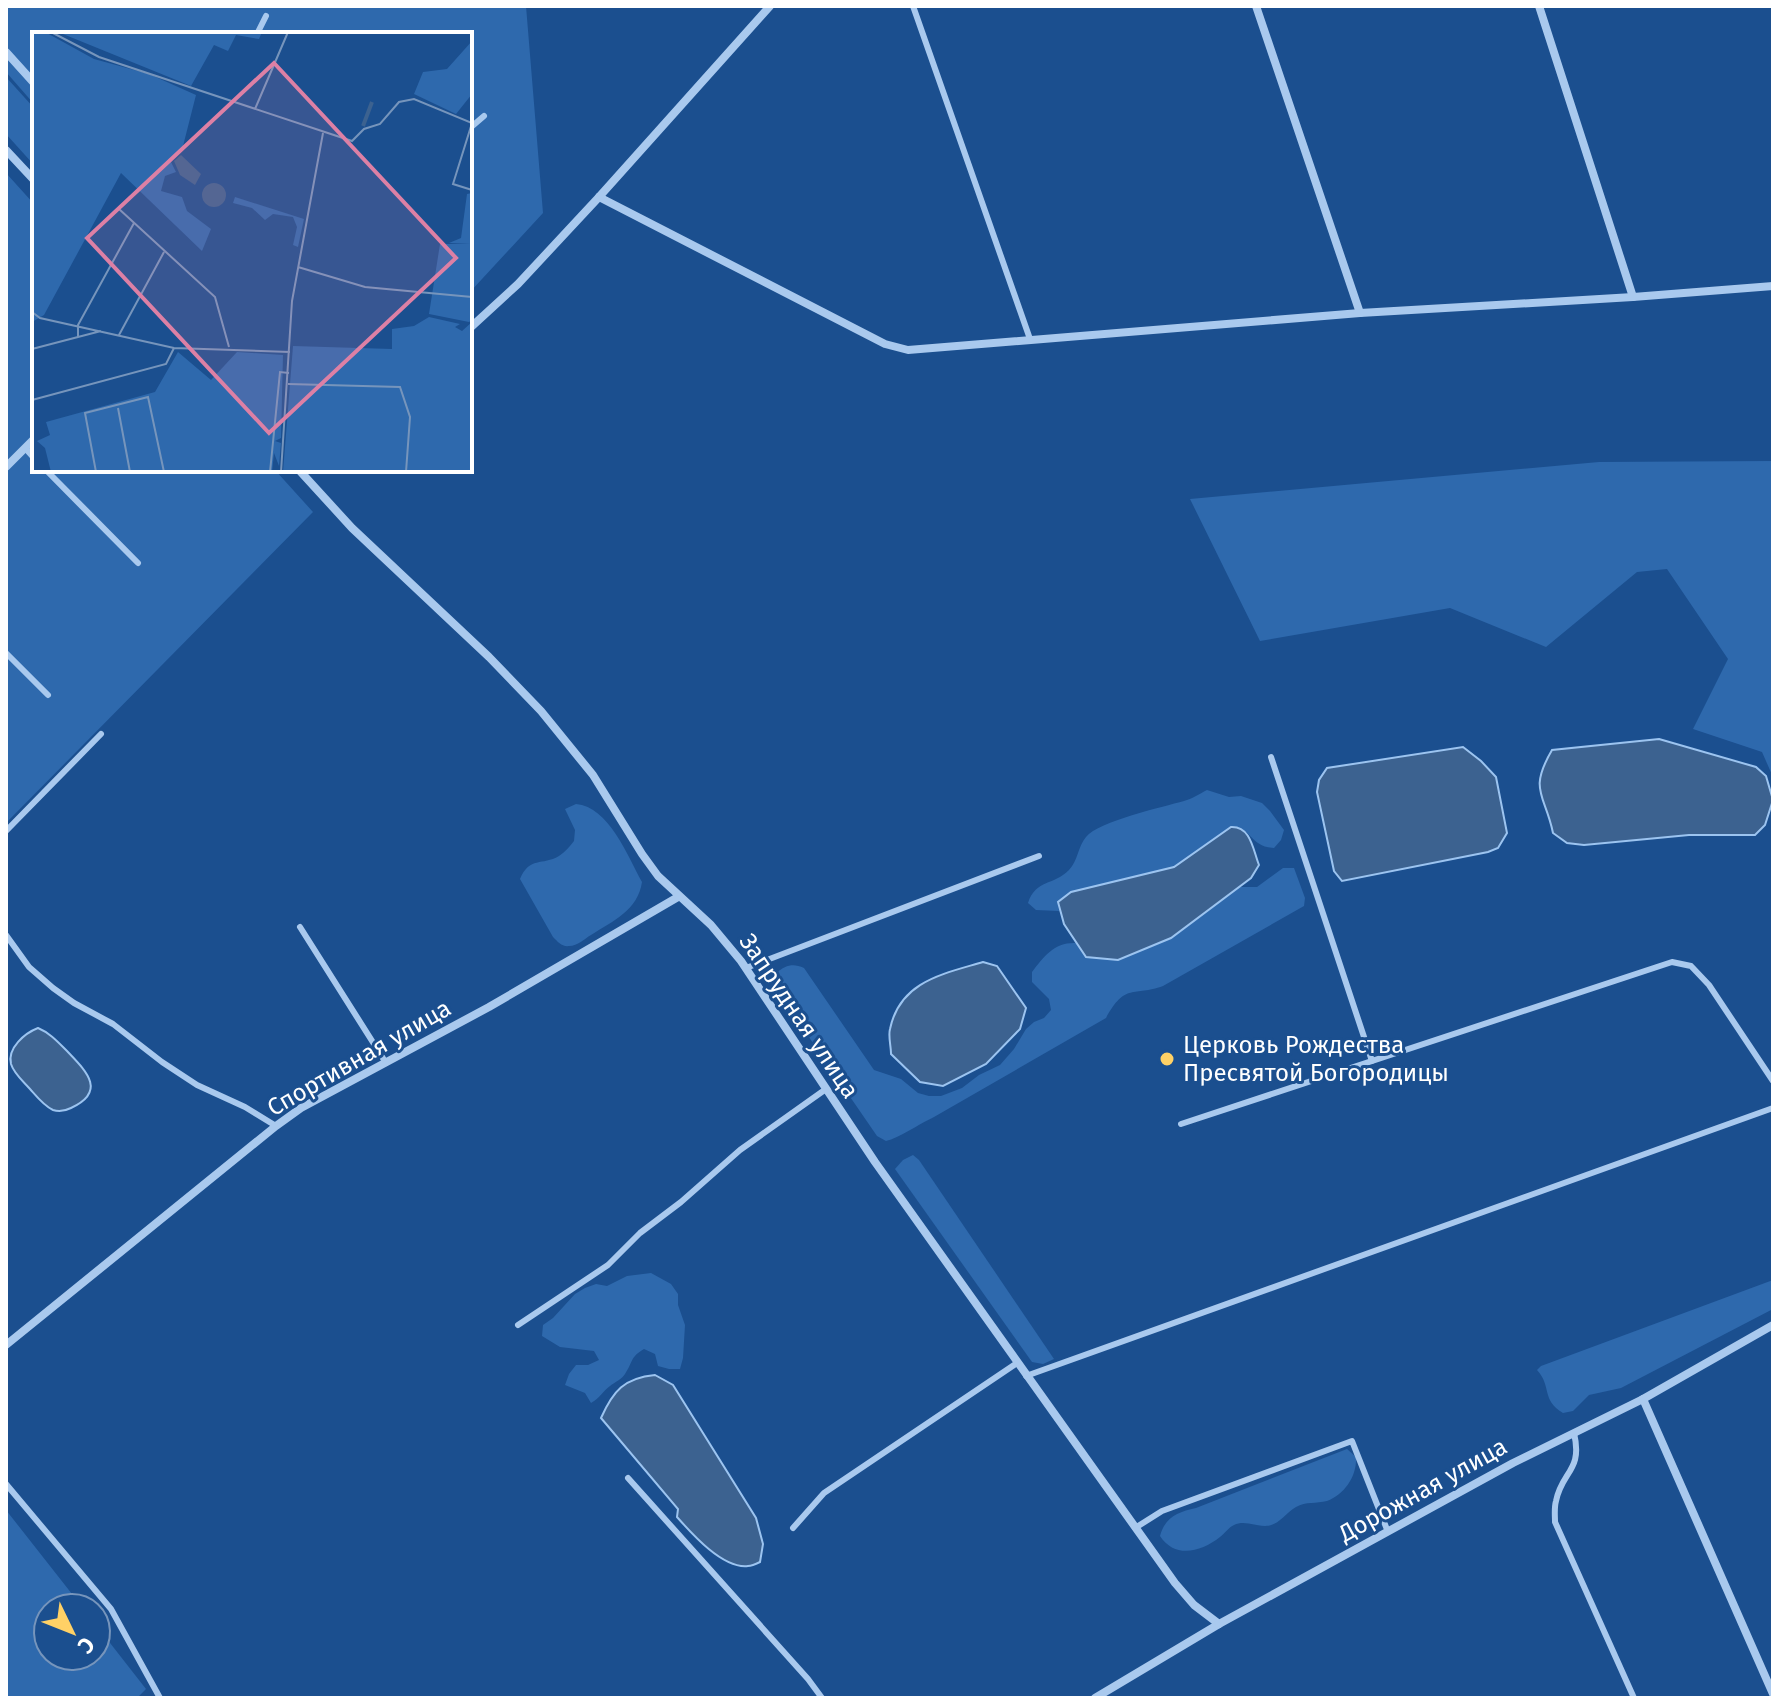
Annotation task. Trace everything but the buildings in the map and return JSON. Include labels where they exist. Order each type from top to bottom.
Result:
[{"type":"street","points":[[472,326],[518,284],[599,197],[770,6]]},
{"type":"street","points":[[1256,6],[1360,313]]},
{"type":"street","points":[[1539,6],[1633,297]]},
{"type":"street","points":[[6,52],[32,81]]},
{"type":"street","points":[[6,150],[32,178]]},
{"type":"street","points":[[599,197],[885,344],[908,350],[1360,313],[1773,286]]},
{"type":"street","points":[[6,467],[32,441]]},
{"type":"street","name":"Запрудная улица","points":[[301,472],[352,528],[489,657],[541,711],[593,775],[658,876],[711,925],[746,968],[826,1089],[1135,1528],[1194,1605],[1219,1624]]},
{"type":"street","name":"Спортивная улица","points":[[6,1345],[301,1108],[489,1007],[678,897]]},
{"type":"street","name":"Дорожная улица","points":[[1095,1698],[1219,1624],[1513,1463],[1643,1399],[1773,1325]]},
{"type":"street","points":[[1643,1399],[1773,1694]]},
{"type":"lane","points":[[913,6],[1030,339]]},
{"type":"lane","points":[[258,32],[266,16]]},
{"type":"lane","points":[[472,126],[484,116]]},
{"type":"lane","points":[[25,448],[32,456]]},
{"type":"lane","points":[[48,472],[138,563]]},
{"type":"lane","points":[[6,653],[48,695]]},
{"type":"lane","points":[[6,831],[101,734]]},
{"type":"lane","points":[[1271,757],[1372,1061]]},
{"type":"lane","points":[[746,968],[1039,856]]},
{"type":"lane","points":[[300,927],[386,1063]]},
{"type":"lane","points":[[6,935],[29,967],[74,1003],[113,1024],[197,1085],[245,1107],[276,1126]]},
{"type":"lane","points":[[1181,1124],[1672,962],[1691,966],[1709,985],[1773,1081]]},
{"type":"lane","points":[[518,1325],[608,1265],[640,1233],[740,1150],[826,1089]]},
{"type":"lane","points":[[1026,1376],[1773,1108]]},
{"type":"lane","points":[[793,1528],[824,1493],[1017,1363]]},
{"type":"lane","points":[[1574,1433],[1578,1449],[1576,1460],[1556,1501],[1555,1522],[1634,1698]]},
{"type":"lane","points":[[1135,1528],[1162,1511],[1352,1441],[1388,1532]]},
{"type":"lane","points":[[628,1478],[822,1698]]},
{"type":"lane","points":[[6,1484],[111,1609],[160,1698]]},
{"type":"shaded area","points":[[6,6],[526,6],[543,213],[472,290],[472,32],[32,32],[32,102],[6,72]]},
{"type":"shaded area","points":[[6,77],[32,106],[32,163],[6,134]]},
{"type":"shaded area","points":[[6,173],[32,202],[32,472],[277,472],[313,512],[6,823]]},
{"type":"shaded area","points":[[1773,461],[1773,777],[1762,752],[1693,729],[1728,659],[1667,569],[1637,572],[1546,647],[1450,608],[1260,641],[1190,499],[1599,462]]},
{"type":"shaded area","points":[[1659,739],[1756,767],[1766,776],[1773,800],[1765,825],[1755,835],[1689,835],[1584,845],[1567,843],[1553,833],[1540,792],[1541,775],[1552,750]]},
{"type":"shaded area","points":[[1463,747],[1496,777],[1507,833],[1498,848],[1342,881],[1334,871],[1317,792],[1319,780],[1327,768]]},
{"type":"shaded area","points":[[1207,790],[1262,803],[1284,830],[1281,840],[1274,848],[1266,847],[1243,830],[1231,827],[1174,867],[1071,892],[1058,902],[1059,911],[1036,910],[1028,903],[1040,886],[1069,870],[1083,841],[1093,831],[1132,815],[1187,800]]},
{"type":"shaded area","points":[[576,804],[588,807],[607,823],[642,882],[640,892],[623,914],[578,944],[567,946],[553,937],[520,879],[532,864],[559,856],[574,841],[575,830],[565,809]]},
{"type":"shaded area","points":[[1231,827],[1243,830],[1253,846],[1259,865],[1251,878],[1171,938],[1118,960],[1086,957],[1064,924],[1058,902],[1071,892],[1174,867]]},
{"type":"shaded area","points":[[1283,868],[1294,868],[1305,898],[1304,906],[1163,986],[1125,995],[1106,1018],[934,1117],[886,1141],[877,1136],[776,985],[776,973],[783,968],[793,965],[804,968],[874,1070],[901,1079],[918,1093],[941,1096],[962,1088],[1000,1065],[1026,1029],[1051,1010],[1049,999],[1032,982],[1032,972],[1056,948],[1076,943],[1086,957],[1171,938],[1239,887],[1257,887]]},
{"type":"shaded area","points":[[983,962],[997,966],[1026,1008],[1020,1029],[986,1064],[943,1086],[920,1082],[891,1054],[889,1032],[895,1013],[903,1000],[925,982]]},
{"type":"shaded area","points":[[38,1028],[67,1051],[90,1080],[89,1095],[66,1110],[55,1111],[44,1104],[11,1064],[14,1047]]},
{"type":"shaded area","points":[[913,1155],[1054,1359],[1043,1364],[1032,1362],[895,1169]]},
{"type":"shaded area","points":[[651,1273],[671,1284],[678,1294],[678,1305],[685,1325],[680,1369],[658,1366],[655,1354],[644,1349],[634,1357],[624,1376],[591,1403],[585,1393],[565,1385],[576,1365],[588,1365],[599,1360],[594,1351],[560,1347],[542,1336],[543,1325],[585,1288],[596,1284],[607,1286],[627,1276]]},
{"type":"shaded area","points":[[1773,1280],[1773,1309],[1621,1388],[1589,1395],[1573,1411],[1563,1413],[1549,1398],[1537,1370],[1541,1366]]},
{"type":"shaded area","points":[[655,1375],[673,1385],[756,1518],[763,1544],[760,1562],[748,1566],[728,1562],[699,1541],[677,1517],[678,1509],[601,1418],[615,1393],[627,1383]]},
{"type":"shaded area","points":[[1347,1449],[1356,1457],[1352,1477],[1339,1494],[1327,1501],[1300,1505],[1270,1525],[1234,1525],[1213,1542],[1188,1551],[1173,1548],[1160,1536],[1165,1524],[1178,1514]]},
{"type":"shaded area","points":[[6,1510],[70,1592],[32,1592],[32,1672],[112,1672],[112,1645],[146,1689],[137,1698],[6,1698]]},
{"type":"place","name":"Церковь Рождества Пресвятой Богородицы","points":[[1167,1059]]}]
